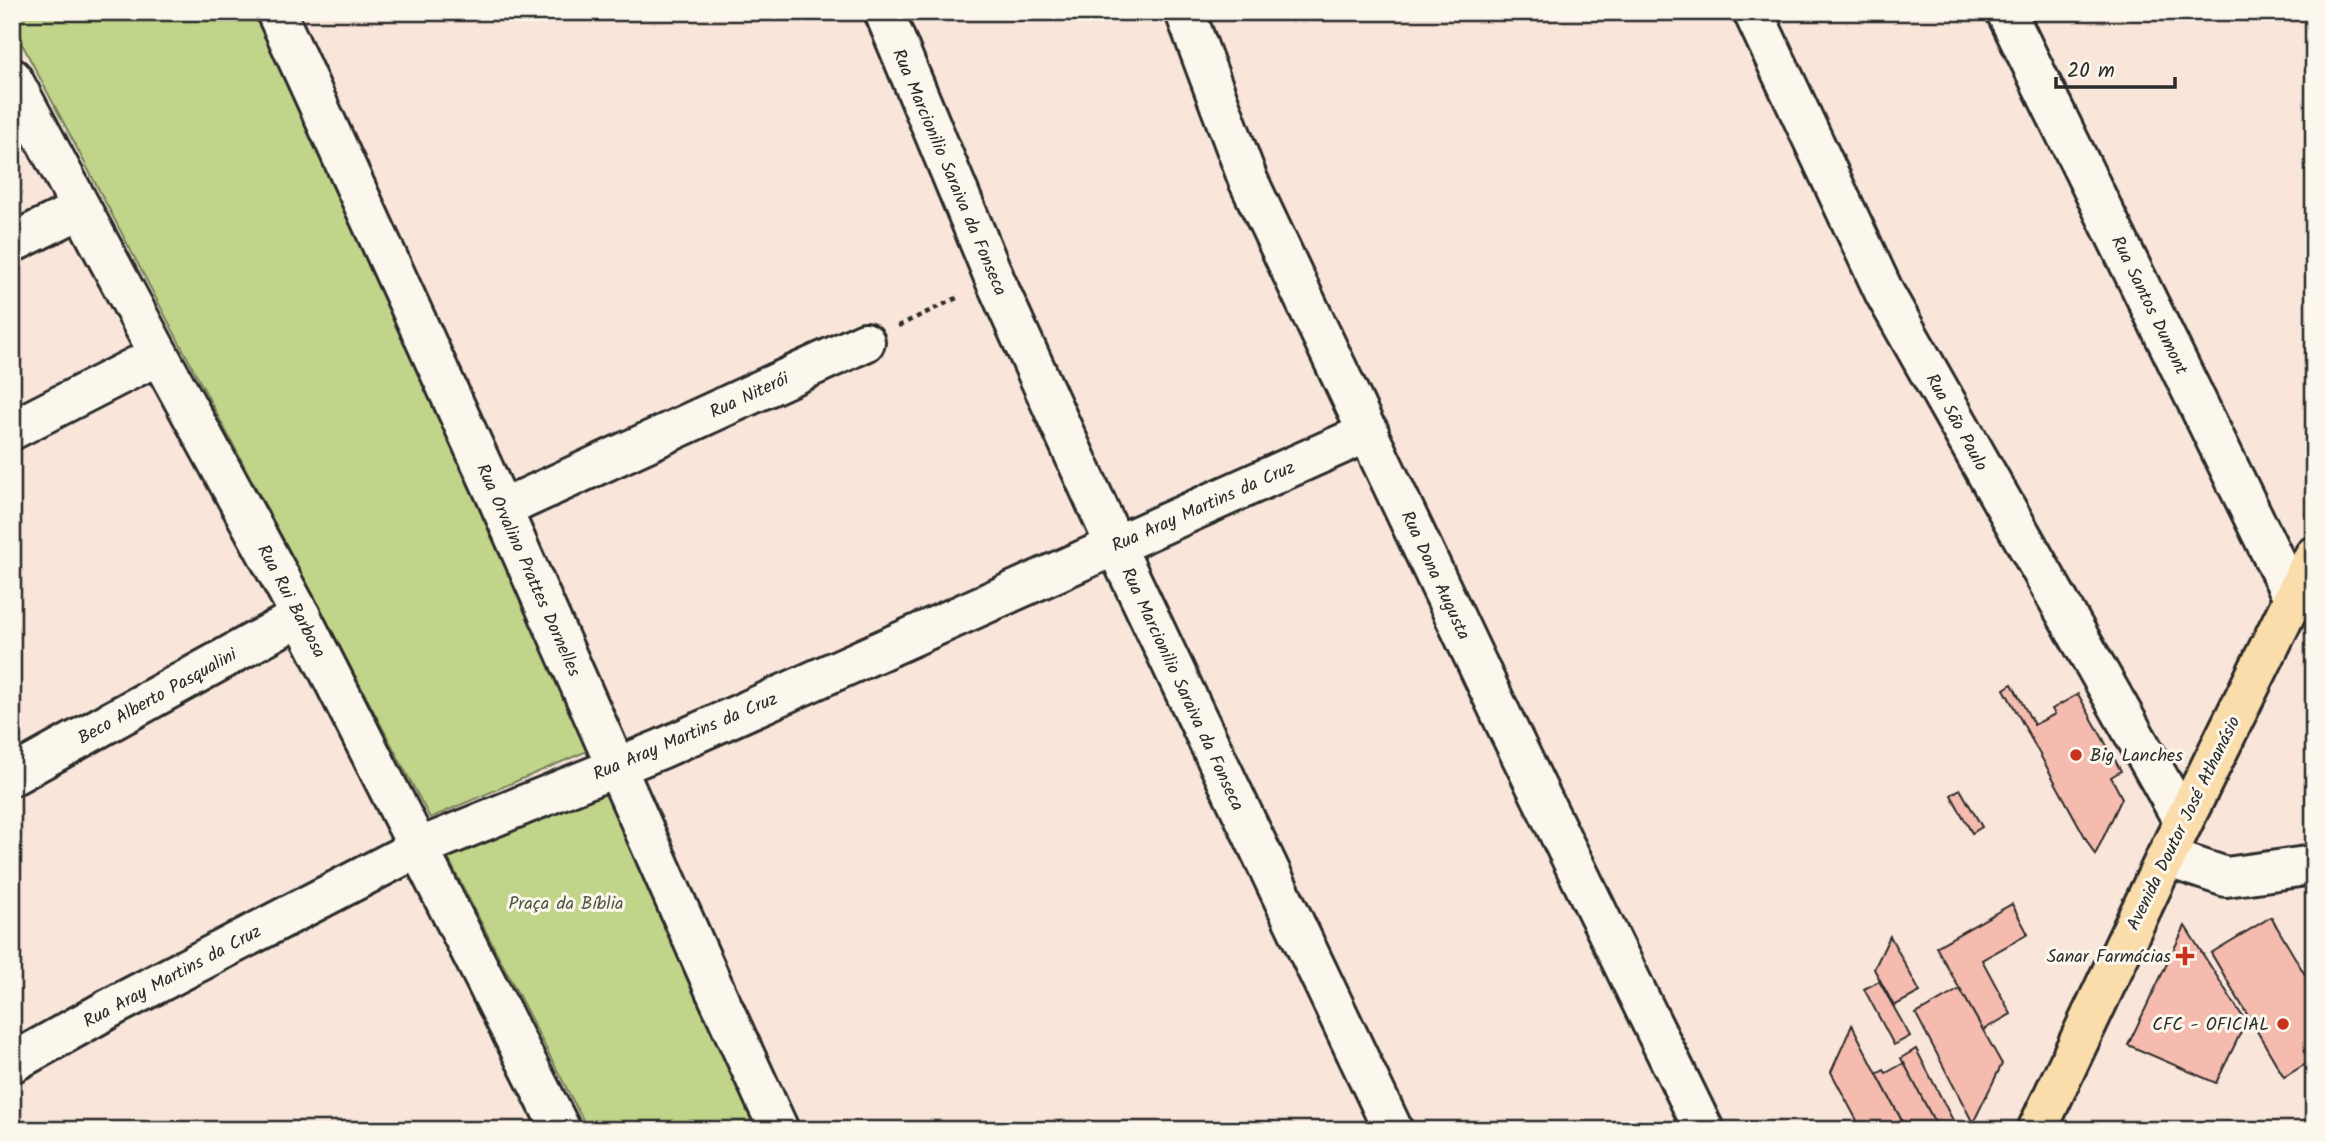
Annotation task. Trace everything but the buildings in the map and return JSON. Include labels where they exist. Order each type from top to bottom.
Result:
[{"type":"main road","name":"Avenida Doutor José Athanásio","points":[[2037,1130],[2183,821],[2314,556]]},
{"type":"street","name":"Rua Orvalino Prattes Dornelles","points":[[276,12],[502,509],[779,1130]]},
{"type":"street","name":"Rua Marcionilio Saraiva da Fonseca","points":[[884,12],[995,280],[1115,545],[1393,1130]]},
{"type":"street","name":"Rua Dona Augusta","points":[[1185,12],[1248,180],[1514,741],[1704,1130]]},
{"type":"street","name":"Rua São Paulo","points":[[1753,12],[1885,294],[2183,821]]},
{"type":"street","name":"Rua Santos Dumont","points":[[2006,12],[2294,598]]},
{"type":"street","name":"Rua Rui Barbosa","points":[[12,78],[301,616],[561,1130]]},
{"type":"street","points":[[12,243],[81,209]]},
{"type":"street","name":"Rua Niterói","points":[[502,509],[865,342]]},
{"type":"street","points":[[12,430],[159,355]]},
{"type":"street","name":"Rua Aray Martins da Cruz","points":[[12,1063],[113,1007],[418,848],[660,749],[1369,432]]},
{"type":"street","name":"Beco Alberto Pasqualini","points":[[12,776],[301,616]]},
{"type":"street","points":[[2166,857],[2226,877],[2314,865]]},
{"type":"path","points":[[865,342],[995,280]]},
{"type":"green space","points":[[12,12],[256,12],[592,749],[430,818],[12,25]]},
{"type":"green space","name":"Praça da Bíblia","points":[[609,791],[763,1130],[588,1130],[448,858]]},
{"type":"place","name":"Big Lanches","points":[[2076,755]]},
{"type":"place","name":"Sanar Farmácias","points":[[2185,956]]},
{"type":"place","name":"CFC - OFICIAL","points":[[2283,1024]]}]
